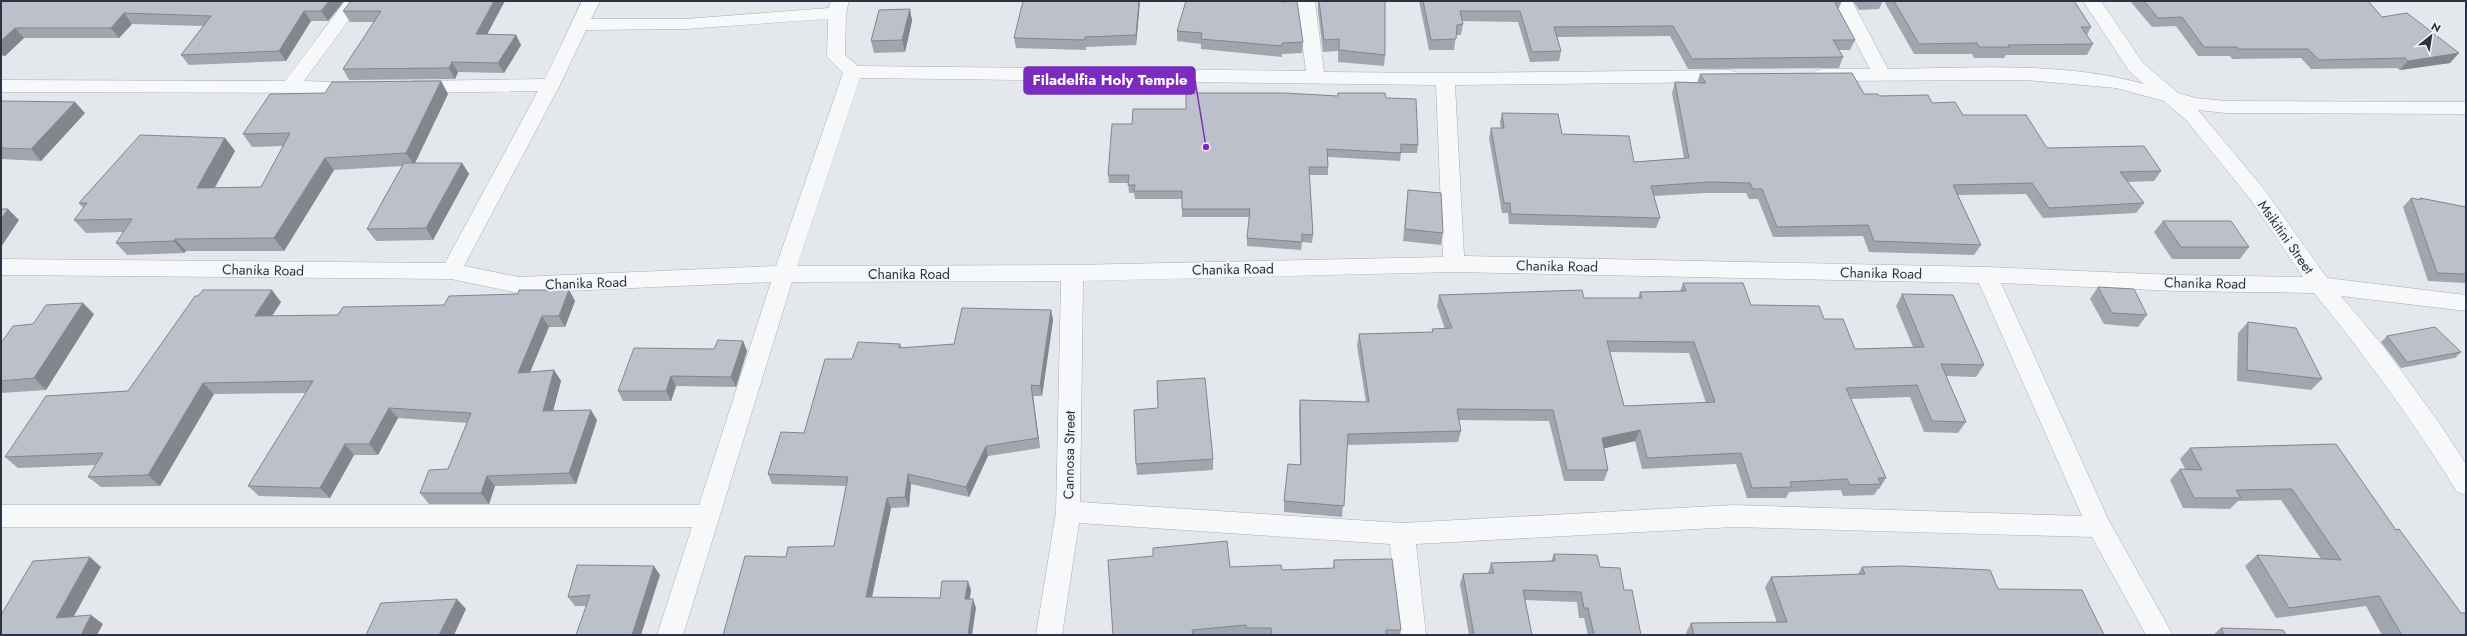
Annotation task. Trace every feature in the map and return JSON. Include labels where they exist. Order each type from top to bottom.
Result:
[{"type":"street","points":[[288,88],[354,1]]},
{"type":"street","points":[[451,271],[551,85],[591,1]]},
{"type":"street","points":[[1306,1],[1316,78]]},
{"type":"street","points":[[1843,1],[1882,74]]},
{"type":"street","name":"Msikitini Street","points":[[2092,1],[2136,67],[2194,117],[2256,194],[2320,285],[2374,352],[2430,428],[2466,485]]},
{"type":"street","points":[[580,25],[685,24],[838,7],[836,57],[853,72],[1445,79],[1747,76]]},
{"type":"street","points":[[670,635],[709,516],[784,274],[853,72]]},
{"type":"street","points":[[1803,75],[2026,74],[2116,82],[2196,104],[2226,107],[2466,108]]},
{"type":"street","points":[[1445,79],[1454,264]]},
{"type":"street","points":[[400,87],[551,85]]},
{"type":"street","points":[[1,86],[288,88],[376,87]]},
{"type":"street","name":"Chanika Road","points":[[1,267],[451,271],[518,285],[784,274],[1072,273],[1454,264],[1986,275],[2176,283],[2320,285],[2466,303]]},
{"type":"street","name":"Cannosa Street","points":[[1049,635],[1068,512],[1072,273]]},
{"type":"street","points":[[1986,275],[2099,527],[2160,635]]},
{"type":"street","points":[[1068,512],[1402,534],[1734,516],[2099,527]]},
{"type":"street","points":[[1,516],[709,516]]},
{"type":"street","points":[[1402,534],[1413,635]]},
{"type":"building","points":[[1,1],[329,1],[321,11],[304,11],[279,51],[181,55],[211,16],[124,13],[111,28],[15,28],[1,41]]},
{"type":"building","points":[[351,1],[494,1],[476,34],[516,35],[498,63],[452,62],[449,68],[343,69],[381,11],[343,11]]},
{"type":"building","points":[[1023,1],[1139,1],[1136,35],[1085,37],[1085,40],[1014,38]]},
{"type":"building","points":[[1186,1],[1297,1],[1303,42],[1282,43],[1282,46],[1201,39],[1202,33],[1177,31]]},
{"type":"building","points":[[1319,1],[1385,1],[1385,55],[1339,50],[1339,39],[1324,40]]},
{"type":"building","points":[[1423,1],[1834,1],[1855,40],[1833,40],[1843,57],[1692,59],[1673,26],[1554,27],[1561,51],[1532,52],[1520,11],[1460,11],[1463,24],[1457,25],[1456,39],[1431,40]]},
{"type":"building","points":[[1894,1],[2074,1],[2091,27],[2081,27],[2093,44],[2008,45],[2010,47],[1979,47],[1977,43],[1919,44]]},
{"type":"building","points":[[2144,1],[2368,1],[2382,17],[2407,13],[2459,53],[2408,61],[2405,58],[2319,60],[2308,49],[2239,49],[2237,47],[2204,47],[2182,17],[2158,18]]},
{"type":"building","points":[[910,9],[902,40],[871,41],[879,10]]},
{"type":"building","points":[[1852,73],[1864,94],[1878,94],[1879,96],[1928,95],[1932,103],[1955,102],[1963,115],[2026,115],[2047,148],[2144,146],[2161,171],[2120,172],[2144,203],[2049,208],[2032,183],[1953,185],[1981,245],[1874,241],[1868,225],[1777,227],[1762,189],[1753,189],[1750,183],[1710,182],[1651,186],[1660,218],[1511,214],[1510,203],[1504,203],[1491,128],[1504,128],[1502,113],[1558,114],[1562,134],[1629,136],[1634,162],[1689,158],[1675,82],[1706,83],[1700,74]]},
{"type":"building","points":[[441,81],[406,153],[325,158],[274,238],[175,239],[174,241],[116,243],[132,219],[74,220],[87,203],[79,203],[140,135],[225,138],[197,188],[261,187],[290,133],[243,134],[270,94],[325,93],[332,82]]},
{"type":"building","points":[[1186,93],[1285,93],[1338,96],[1338,93],[1385,93],[1386,98],[1416,99],[1418,145],[1401,144],[1401,153],[1327,149],[1328,167],[1309,167],[1313,235],[1302,234],[1302,242],[1247,238],[1250,209],[1182,209],[1182,191],[1134,191],[1135,185],[1128,185],[1129,175],[1108,175],[1112,124],[1132,124],[1133,109],[1186,109]]},
{"type":"building","points":[[1,101],[75,102],[31,149],[1,148]]},
{"type":"building","points":[[404,163],[462,163],[426,228],[367,229]]},
{"type":"building","points":[[1408,190],[1441,193],[1443,233],[1405,229]]},
{"type":"building","points":[[2411,198],[2421,200],[2420,198],[2466,207],[2466,274],[2437,273]]},
{"type":"building","points":[[1,209],[8,209],[1,219]]},
{"type":"building","points":[[2163,221],[2231,221],[2249,247],[2181,247]]},
{"type":"building","points":[[1683,283],[1743,283],[1751,305],[1819,306],[1824,319],[1843,319],[1855,349],[1924,347],[1902,294],[1953,295],[1984,365],[1941,364],[1966,422],[1932,421],[1917,385],[1846,388],[1886,478],[1878,478],[1881,484],[1850,485],[1847,479],[1790,482],[1792,487],[1752,488],[1741,453],[1647,458],[1640,430],[1602,438],[1608,470],[1567,470],[1553,410],[1457,409],[1461,431],[1348,434],[1344,506],[1284,501],[1288,464],[1301,465],[1300,400],[1369,402],[1359,334],[1433,332],[1432,329],[1452,328],[1439,295],[1582,290],[1584,298],[1642,298],[1640,292],[1686,291]],"holes":[[[1607,341],[1694,342],[1715,402],[1624,406]]]},
{"type":"building","points":[[2098,287],[2134,289],[2147,315],[2112,313]]},
{"type":"building","points":[[203,290],[272,290],[255,316],[338,315],[343,307],[444,305],[449,296],[518,294],[519,290],[569,290],[559,316],[542,316],[518,373],[554,370],[543,411],[591,410],[569,473],[487,476],[481,493],[420,493],[429,470],[448,469],[471,413],[389,408],[369,444],[345,444],[320,488],[248,486],[313,381],[203,383],[148,475],[88,477],[103,453],[5,457],[46,396],[128,391],[195,296],[198,296]]},
{"type":"building","points":[[83,303],[34,378],[1,381],[1,343],[13,326],[33,324],[46,305]]},
{"type":"building","points":[[962,308],[1051,310],[1040,386],[1031,385],[1038,438],[986,446],[966,487],[908,474],[905,497],[887,498],[866,597],[940,598],[942,581],[968,581],[965,599],[973,599],[968,635],[723,635],[745,556],[786,557],[788,547],[834,546],[848,477],[768,474],[781,432],[804,433],[825,359],[852,359],[858,342],[900,344],[899,348],[954,344]]},
{"type":"building","points":[[2248,322],[2296,328],[2322,379],[2247,370]]},
{"type":"building","points":[[2435,327],[2461,352],[2407,362],[2387,336]]},
{"type":"building","points":[[718,340],[743,341],[731,377],[671,376],[666,391],[618,391],[634,348],[714,349]]},
{"type":"building","points":[[1205,378],[1213,459],[1136,464],[1134,410],[1158,408],[1157,381]]},
{"type":"building","points":[[2336,444],[2396,530],[2399,529],[2461,613],[2466,613],[2466,635],[2402,635],[2379,596],[2289,608],[2257,555],[2341,560],[2292,489],[2236,490],[2241,498],[2194,498],[2180,469],[2202,470],[2190,448]]},
{"type":"building","points":[[1227,541],[1230,567],[1281,565],[1282,570],[1334,568],[1334,560],[1392,559],[1401,630],[1386,630],[1386,635],[1272,635],[1271,628],[1246,628],[1246,625],[1192,630],[1193,635],[1113,635],[1108,560],[1153,556],[1153,548]]},
{"type":"building","points":[[1554,554],[1597,555],[1600,567],[1620,568],[1624,590],[1632,590],[1641,635],[1594,635],[1588,608],[1584,608],[1581,592],[1523,590],[1532,635],[1474,635],[1463,574],[1494,573],[1491,563],[1555,561]]},
{"type":"building","points":[[90,557],[56,618],[91,615],[81,635],[1,635],[1,615],[33,561]]},
{"type":"building","points":[[577,565],[654,566],[632,635],[576,635],[590,595],[568,597]]},
{"type":"building","points":[[1902,566],[1990,570],[1998,589],[2082,590],[2104,635],[1694,635],[1691,623],[1787,622],[1771,577],[1865,574],[1862,567]]},
{"type":"building","points":[[457,599],[439,635],[366,635],[381,603]]},
{"type":"building","points":[[2221,628],[2283,630],[2286,635],[2224,635]]},
{"type":"place","name":"Filadelfia Holy Temple","points":[[1206,147]]}]
